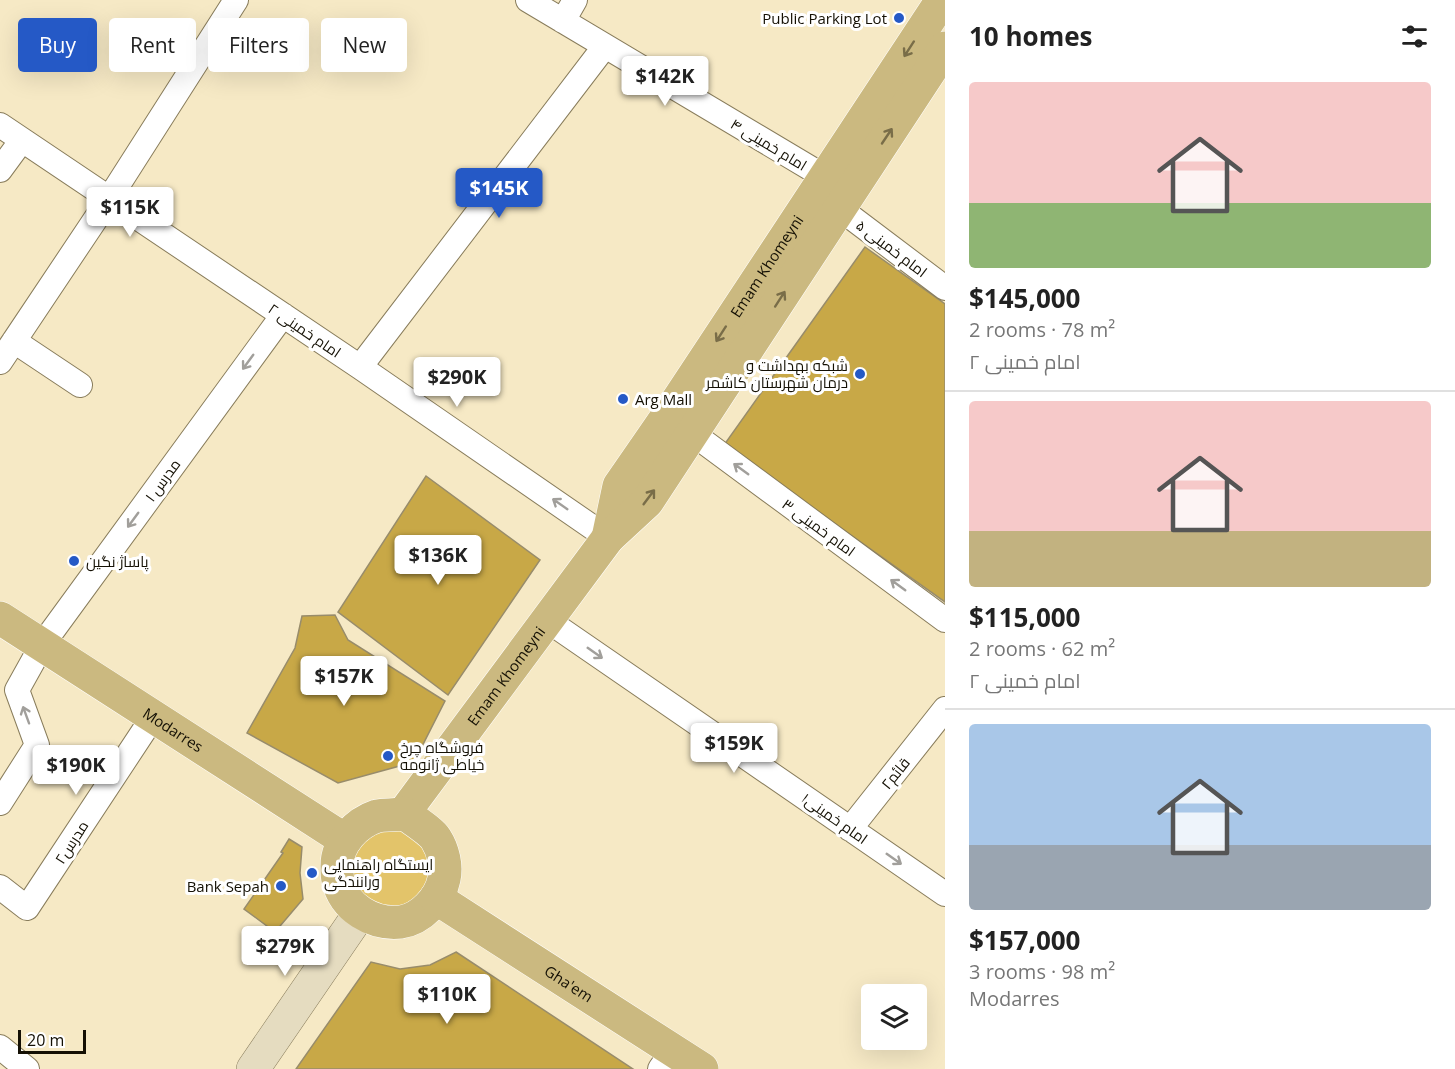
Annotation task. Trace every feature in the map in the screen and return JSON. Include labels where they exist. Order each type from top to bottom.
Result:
[{"type":"main road","name":"Emam Khomeyni","points":[[608,537],[619,486],[942,0]]},
{"type":"main road","name":"Emam Khomeyni","points":[[404,813],[608,537],[647,502],[945,48]]},
{"type":"main road","name":"Modarres","points":[[0,618],[345,840]]},
{"type":"main road","points":[[404,813],[435,837],[444,857],[444,879],[436,898],[421,914],[402,922],[381,922],[360,913],[346,899],[338,880],[337,859],[345,840],[360,823],[379,816],[404,813]]},
{"type":"main road","name":"Gha'em","points":[[436,898],[666,1059],[702,1069]]},
{"type":"main road","points":[[253,1069],[360,913]]},
{"type":"street","points":[[0,362],[109,199],[236,0]]},
{"type":"street","name":"امام خمینی ۴","points":[[528,0],[825,177]]},
{"type":"street","points":[[563,21],[575,0]]},
{"type":"street","points":[[360,367],[605,46]]},
{"type":"street","name":"امام خمینی ۲","points":[[0,125],[608,537]]},
{"type":"street","points":[[0,170],[22,140]]},
{"type":"street","name":"امام خمینی ۵","points":[[839,208],[945,288]]},
{"type":"street","name":"مدرس ۱","points":[[0,803],[37,745],[17,690],[42,645],[283,315]]},
{"type":"street","points":[[14,341],[80,385]]},
{"type":"street","name":"امام خمینی ۳","points":[[692,433],[945,620]]},
{"type":"street","name":"امام خمینی۱","points":[[547,620],[945,894]]},
{"type":"street","name":"قائم۲","points":[[850,829],[943,716]]},
{"type":"street","name":"مدرس۲","points":[[0,887],[27,908],[153,717]]},
{"type":"street","points":[[0,1047],[27,1069]]},
{"type":"shaded area","points":[[379,824],[424,835],[437,879],[405,913],[354,895],[348,853]]},
{"type":"building","name":"شبکه بهداشت و درمان شهرستان کاشمر","points":[[865,247],[945,304],[945,602],[724,445]]},
{"type":"building","points":[[426,476],[540,560],[448,695],[338,612]]},
{"type":"building","points":[[335,615],[348,640],[445,701],[414,762],[338,783],[247,733],[295,648],[302,616]]},
{"type":"building","name":"Bank Sepah","points":[[289,839],[302,847],[300,873],[303,899],[275,932],[244,909],[283,853],[281,852]]},
{"type":"building","points":[[456,952],[633,1069],[296,1069],[371,962],[400,969],[430,965]]},
{"type":"place","name":"Public Parking Lot","points":[[899,18]]},
{"type":"place","name":"شبکه بهداشت و درمان شهرستان کاشمر","points":[[860,374]]},
{"type":"place","name":"Arg Mall","points":[[623,399]]},
{"type":"place","name":"پاساژ نگین","points":[[74,561]]},
{"type":"place","name":"فروشگاه چرخ خیاطی ژانومه","points":[[388,756]]},
{"type":"place","name":"ایستگاه راهنمایی ورانندگی","points":[[312,873]]},
{"type":"place","name":"Bank Sepah","points":[[281,886]]}]
